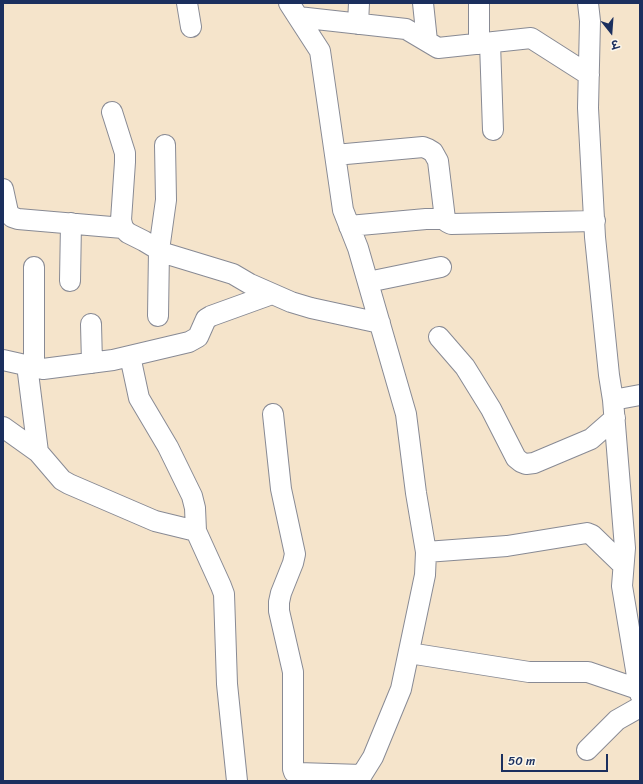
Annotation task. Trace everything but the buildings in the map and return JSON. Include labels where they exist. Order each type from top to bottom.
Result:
[{"type":"street","points":[[187,3],[191,27]]},
{"type":"street","points":[[358,24],[359,3]]},
{"type":"street","points":[[423,3],[427,41]]},
{"type":"street","points":[[479,3],[493,130]]},
{"type":"street","points":[[587,750],[639,696],[634,622],[622,586],[624,548],[614,409],[609,375],[595,221],[588,108],[590,21],[588,3]]},
{"type":"street","points":[[293,10],[358,24],[406,29],[438,48],[531,38],[589,75]]},
{"type":"street","points":[[273,414],[281,489],[295,554],[279,602],[279,611],[293,672],[293,769],[294,772],[298,773],[360,778],[373,757],[401,689],[425,575],[426,552],[416,493],[406,414],[358,248],[343,210],[320,51],[293,10]]},
{"type":"street","points":[[112,112],[125,153],[121,220],[123,228],[128,233],[159,250],[233,274],[272,294],[312,308],[380,323]]},
{"type":"street","points":[[158,316],[159,250],[166,200],[165,145]]},
{"type":"street","points":[[335,155],[422,147],[428,149],[433,152],[438,161],[445,219],[451,224],[595,221]]},
{"type":"street","points":[[3,189],[8,212],[18,219],[123,228]]},
{"type":"street","points":[[349,226],[426,219],[445,219]]},
{"type":"street","points":[[70,281],[71,223]]},
{"type":"street","points":[[34,267],[31,366],[38,452]]},
{"type":"street","points":[[368,282],[441,267]]},
{"type":"street","points":[[3,360],[43,369],[92,363],[130,356],[189,342],[198,337],[206,319],[211,316],[272,294]]},
{"type":"street","points":[[91,324],[92,363]]},
{"type":"street","points":[[439,337],[465,367],[490,409],[516,458],[526,464],[534,463],[591,438],[614,409],[640,395]]},
{"type":"street","points":[[130,356],[139,398],[168,447],[192,496],[195,508],[196,531],[224,594],[227,684],[237,781]]},
{"type":"street","points":[[3,427],[38,452],[62,480],[69,484],[155,521],[196,531]]},
{"type":"street","points":[[426,552],[507,546],[587,533],[592,535],[623,565]]},
{"type":"street","points":[[409,653],[525,671],[588,672],[639,696]]}]
